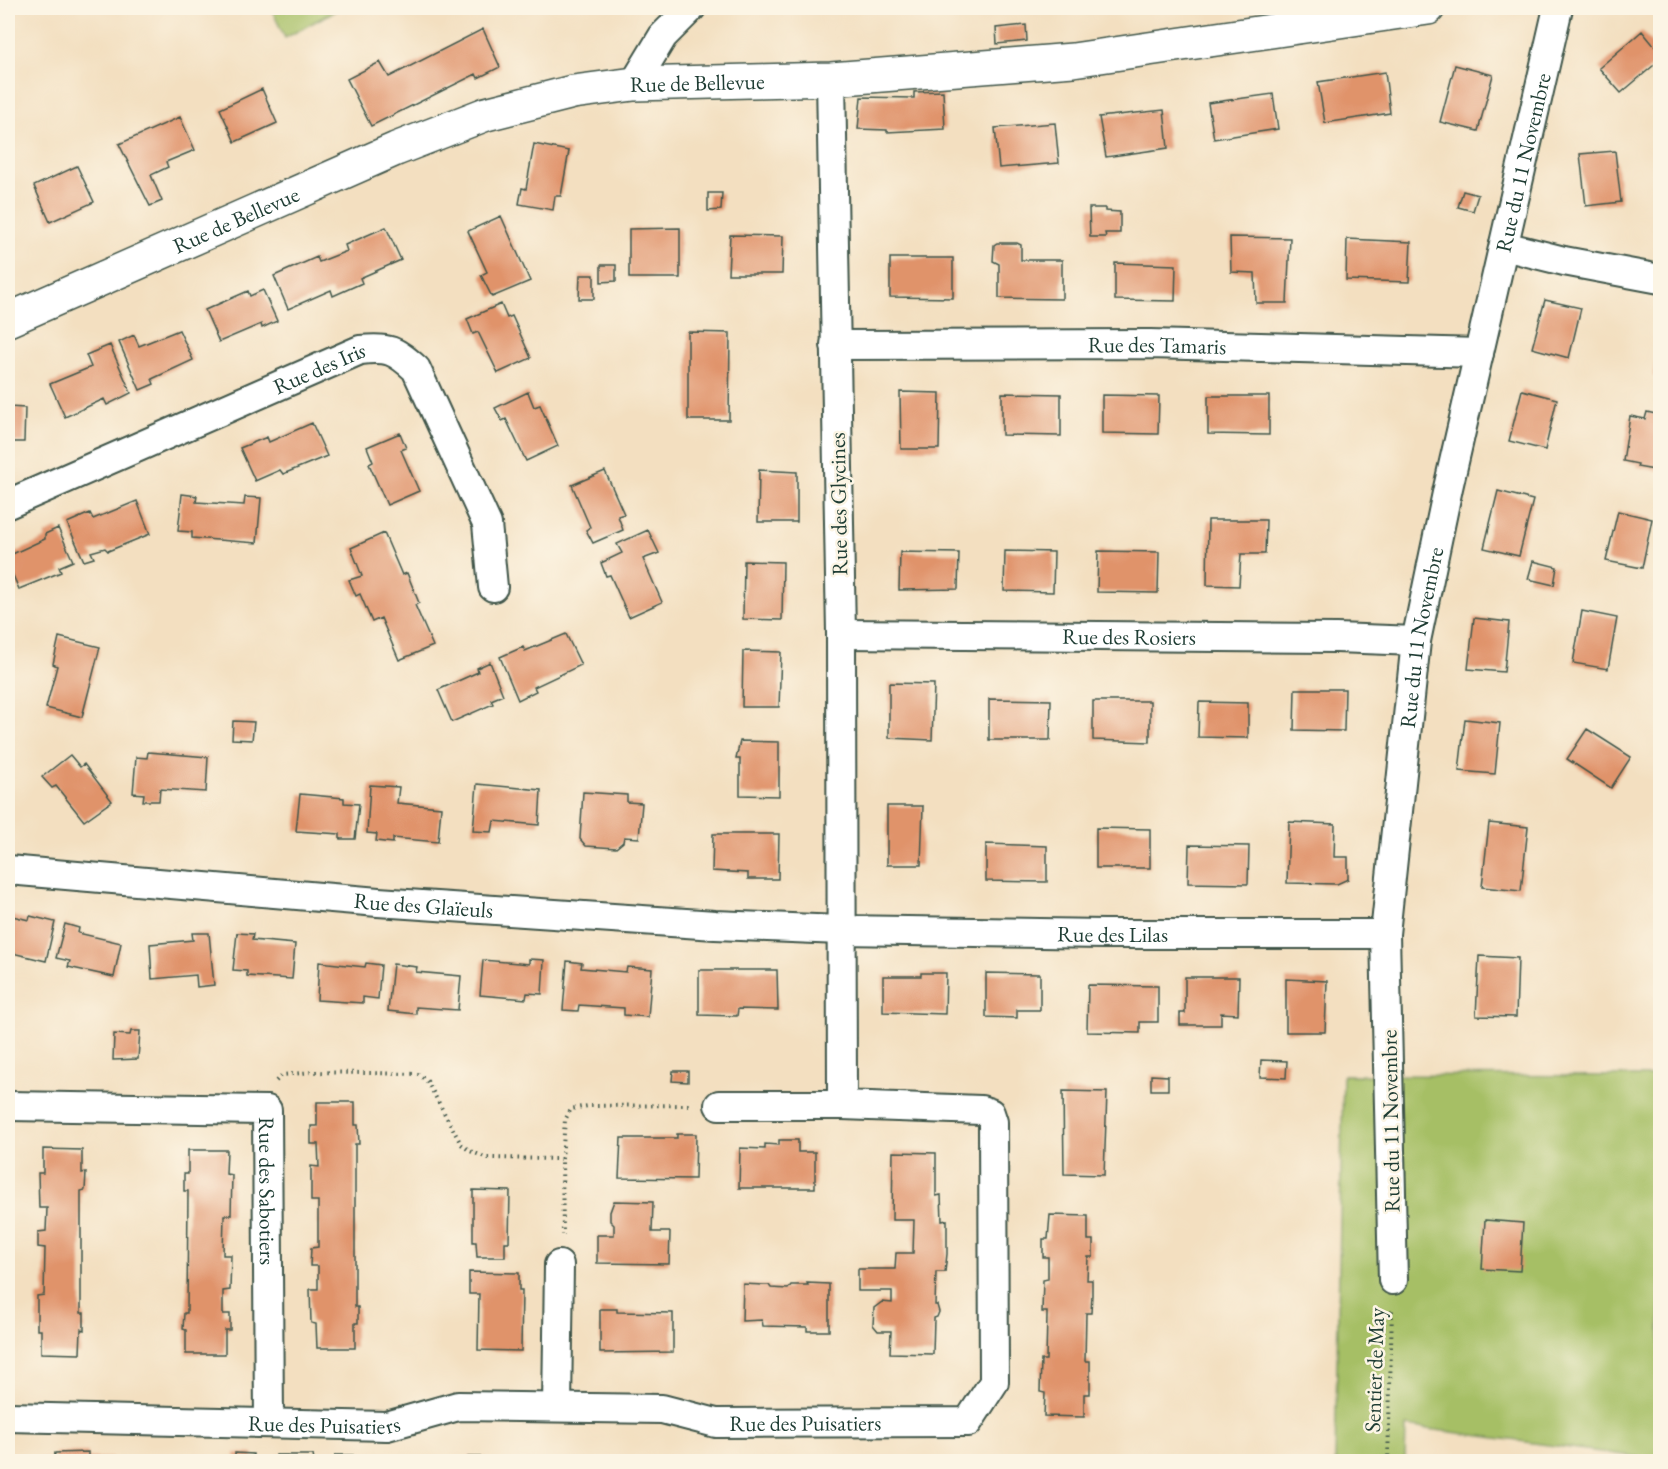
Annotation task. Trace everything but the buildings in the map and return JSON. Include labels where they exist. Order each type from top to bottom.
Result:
[{"type":"street","points":[[634,84],[663,36],[691,8]]},
{"type":"street","name":"Rue de Bellevue","points":[[8,320],[396,149],[486,114],[573,92],[634,84],[831,79],[1073,60],[1428,8]]},
{"type":"street","name":"Rue du 11 Novembre","points":[[1393,1280],[1385,934],[1416,641],[1558,8]]},
{"type":"street","name":"Rue des Glycines","points":[[831,79],[841,634],[840,930]]},
{"type":"street","points":[[1504,246],[1564,261],[1660,279]]},
{"type":"street","name":"Rue des Tamaris","points":[[835,345],[1150,344],[1479,353]]},
{"type":"street","name":"Rue des Iris","points":[[8,504],[360,350],[377,348],[397,352],[416,369],[487,524],[493,587]]},
{"type":"street","name":"Rue des Rosiers","points":[[841,634],[1336,638],[1416,641]]},
{"type":"street","name":"Rue des Glaïeuls","points":[[8,870],[378,902],[715,925],[840,930]]},
{"type":"street","points":[[719,1105],[842,1105],[840,930]]},
{"type":"street","name":"Rue des Lilas","points":[[840,930],[1115,934],[1385,934]]},
{"type":"street","name":"Rue des Puisatiers","points":[[8,1417],[387,1426],[458,1406],[662,1409],[717,1423],[968,1422],[994,1382],[993,1122],[990,1113],[981,1110],[842,1105]]},
{"type":"street","name":"Rue des Sabotiers","points":[[8,1107],[267,1110],[268,1423]]},
{"type":"street","points":[[557,1407],[559,1264]]},
{"type":"path","points":[[267,1110],[276,1079],[282,1075],[312,1072],[418,1074],[427,1081],[461,1144],[470,1151],[487,1158],[562,1159]]},
{"type":"path","points":[[559,1264],[563,1246],[562,1159],[565,1120],[571,1109],[588,1106],[719,1105]]},
{"type":"path","name":"Sentier de May","points":[[1388,1461],[1393,1280]]},
{"type":"green space","points":[[271,8],[340,8],[285,38]]},
{"type":"green space","points":[[1660,1026],[1660,1460],[1406,1426],[1405,1461],[1335,1462],[1343,1075],[1657,1076]]}]
